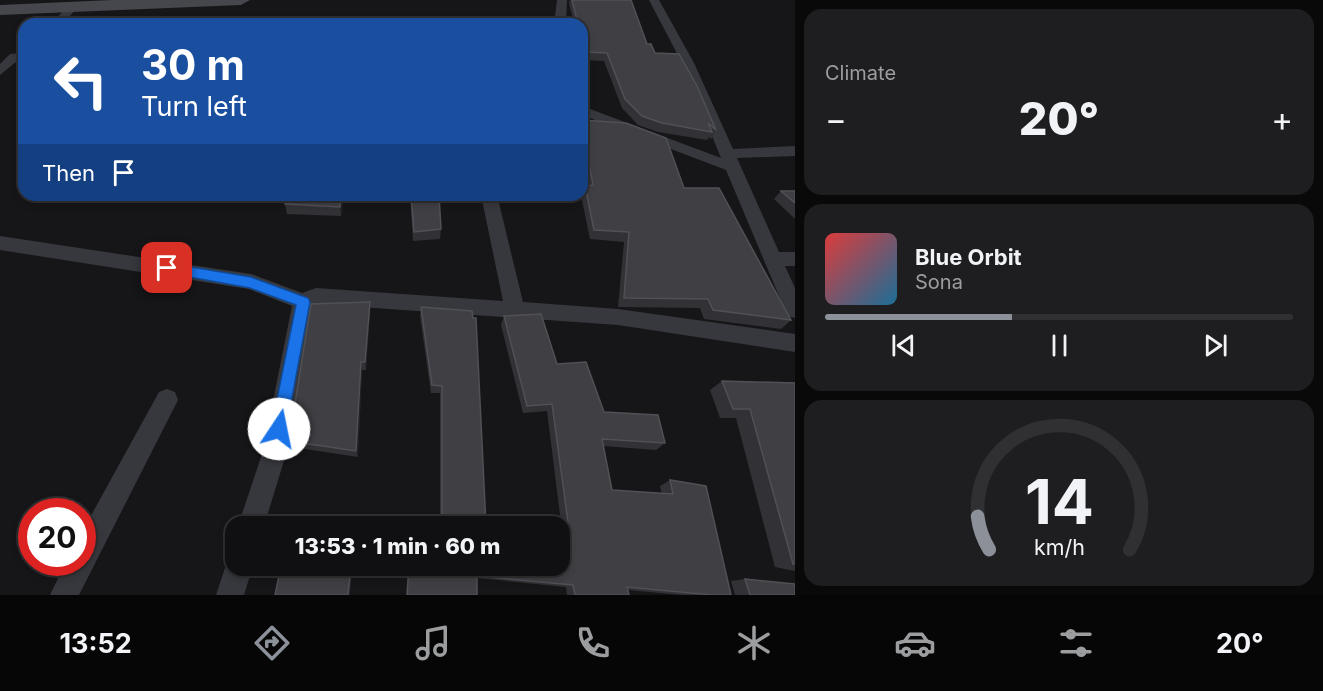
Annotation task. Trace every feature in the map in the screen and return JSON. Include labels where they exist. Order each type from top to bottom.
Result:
[{"type":"main road","points":[[0,10],[241,0]]},
{"type":"lane","points":[[560,18],[562,0]]},
{"type":"lane","points":[[654,0],[688,63],[728,160],[795,310]]},
{"type":"lane","points":[[66,18],[85,6]]},
{"type":"lane","points":[[0,71],[14,57],[18,57]]},
{"type":"lane","points":[[588,112],[728,160],[795,151]]},
{"type":"lane","points":[[490,201],[515,311]]},
{"type":"lane","points":[[0,243],[84,254],[251,282],[303,302],[316,296],[618,317],[795,343]]},
{"type":"lane","points":[[773,259],[795,259]]},
{"type":"lane","points":[[254,516],[275,451],[303,302]]},
{"type":"lane","points":[[96,534],[167,400]]},
{"type":"lane","points":[[64,595],[74,576]]},
{"type":"lane","points":[[230,595],[236,576]]},
{"type":"building","points":[[572,0],[631,0],[647,44],[651,44],[655,53],[679,54],[697,86],[716,130],[708,123],[712,132],[662,123],[642,116],[625,99],[607,53],[588,52],[588,18],[576,18]]},
{"type":"building","points":[[588,120],[626,123],[666,138],[684,188],[719,188],[791,320],[713,310],[708,299],[624,298],[629,232],[594,230],[588,201],[588,186],[593,185],[588,159]]},
{"type":"building","points":[[781,191],[795,191],[795,203]]},
{"type":"building","points":[[286,201],[340,201],[340,207],[285,204]]},
{"type":"building","points":[[411,201],[439,201],[441,229],[414,232]]},
{"type":"building","points":[[370,302],[365,362],[361,362],[356,451],[289,441],[311,304]]},
{"type":"building","points":[[421,307],[472,311],[473,318],[476,318],[486,516],[442,516],[442,386],[432,385]]},
{"type":"building","points":[[541,314],[557,364],[586,362],[604,412],[658,415],[665,443],[602,439],[612,490],[673,494],[670,480],[706,486],[731,595],[627,587],[629,595],[575,595],[573,585],[477,576],[570,576],[570,516],[567,516],[552,404],[527,406],[504,316]]},
{"type":"building","points":[[722,381],[795,383],[795,564],[793,564],[750,409],[733,409]]},
{"type":"building","points":[[279,576],[350,576],[348,595],[275,595]]},
{"type":"building","points":[[408,576],[477,576],[477,595],[407,595]]},
{"type":"building","points":[[745,579],[795,584],[795,595],[750,595]]},
{"type":"route","points":[[167,268],[251,282],[303,302],[279,429]]}]
